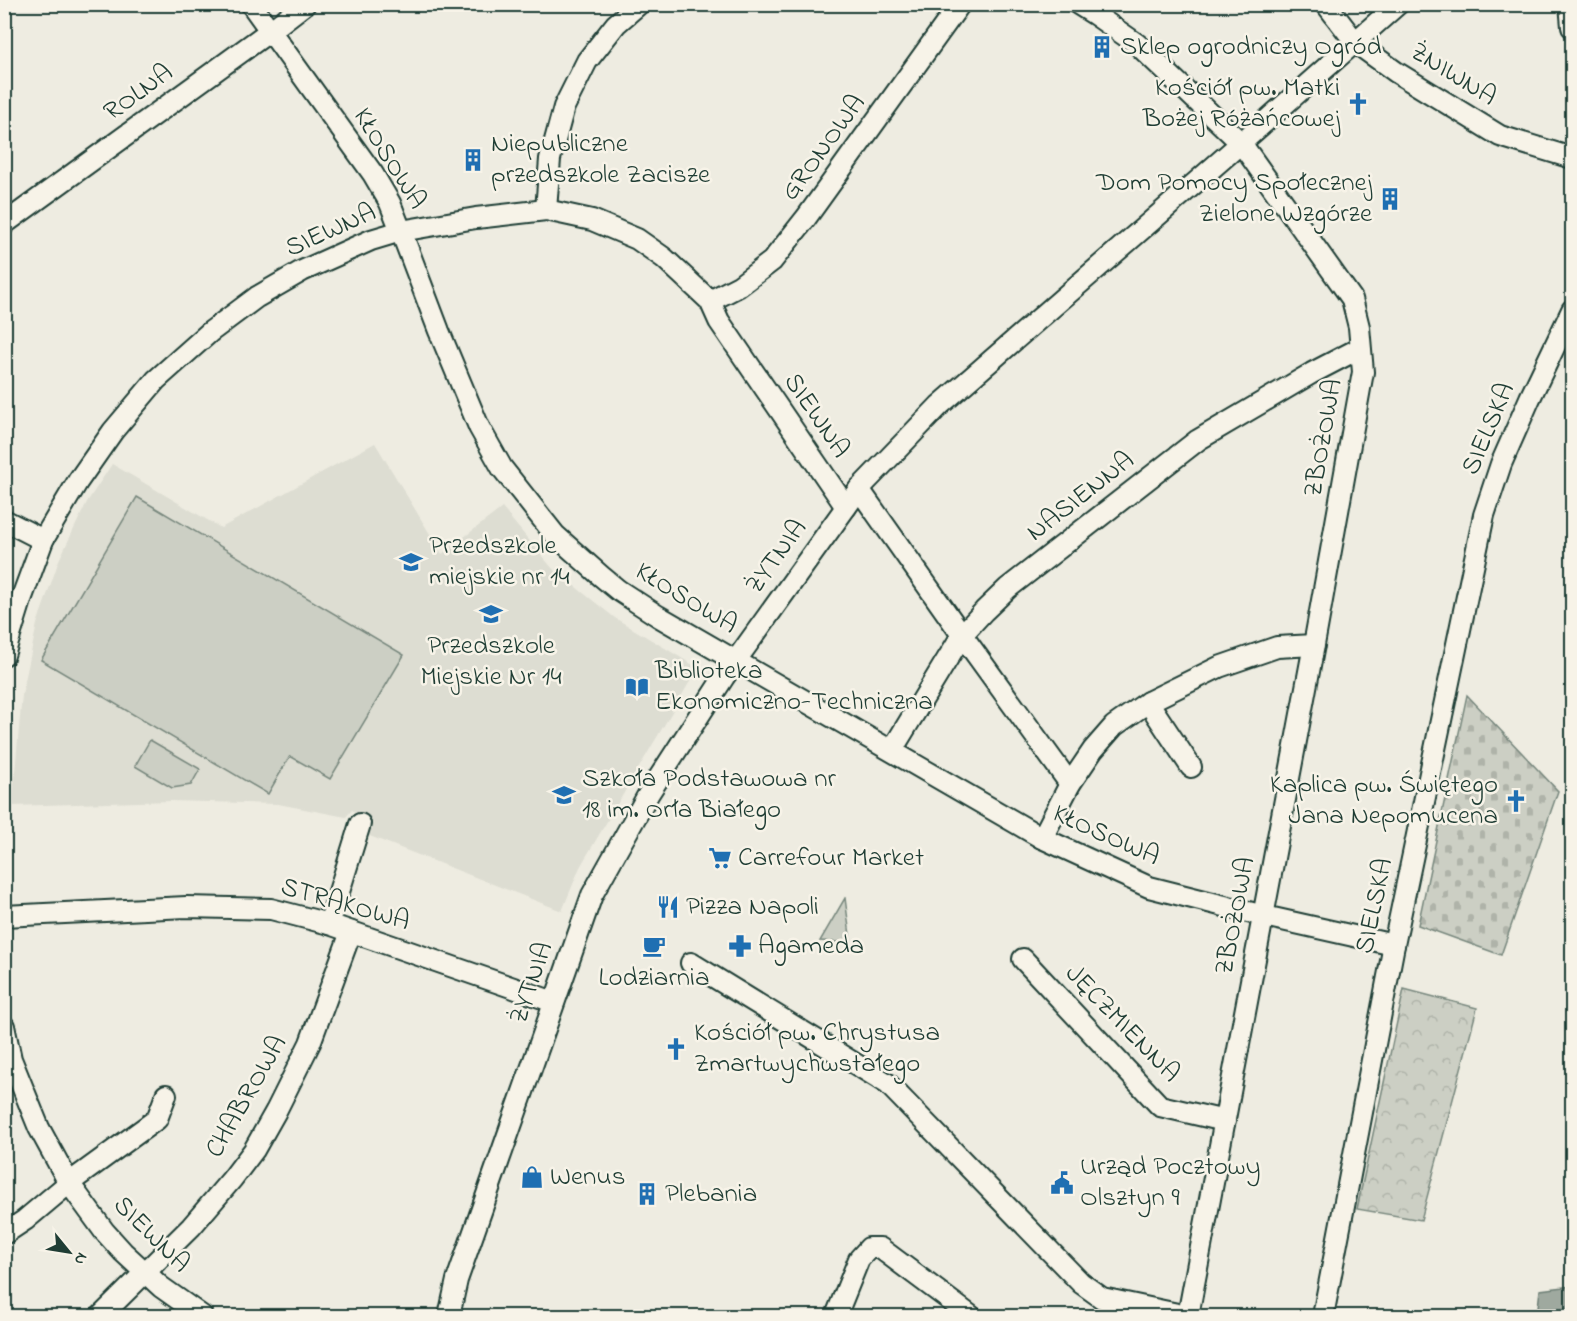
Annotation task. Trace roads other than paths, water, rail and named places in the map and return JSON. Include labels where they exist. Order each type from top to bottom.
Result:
[{"type":"street","name":"KŁOSOWA","points":[[251,4],[373,174],[390,203],[479,427],[502,468],[555,535],[618,590],[658,616],[1042,838],[1149,887],[1394,945]]},
{"type":"street","name":"ROLNA","points":[[4,224],[270,32],[305,4]]},
{"type":"street","points":[[546,210],[550,159],[564,107],[587,61],[616,24],[639,4]]},
{"type":"street","name":"GRONOWA","points":[[711,301],[739,286],[772,261],[806,218],[960,4]]},
{"type":"street","name":"ZBOŻOWA","points":[[1078,4],[1137,44],[1242,143],[1352,299],[1359,327],[1363,372],[1264,916],[1187,1317]]},
{"type":"street","name":"ŻNIWNA","points":[[1326,4],[1356,42],[1396,72],[1500,136],[1572,158]]},
{"type":"street","name":"ŻYTNIA","points":[[449,1317],[457,1280],[592,895],[649,794],[736,661],[859,489],[940,405],[1242,143],[1398,4]]},
{"type":"street","points":[[1570,4],[1572,27]]},
{"type":"street","name":"SIEWNA","points":[[4,654],[43,540],[78,481],[113,431],[156,380],[210,332],[257,297],[302,271],[371,240],[401,231],[476,218],[546,210],[592,220],[637,239],[664,258],[711,301],[719,321],[846,507]]},
{"type":"street","name":"SIELSKA","points":[[1323,1317],[1394,945],[1484,515],[1501,464],[1572,310]]},
{"type":"street","name":"NASIENNA","points":[[892,750],[962,635],[1008,588],[1198,440],[1312,373],[1360,348]]},
{"type":"street","name":"SIEWNA","points":[[859,489],[1070,784]]},
{"type":"street","points":[[4,520],[43,540]]},
{"type":"street","points":[[1042,838],[1070,784],[1093,750],[1114,726],[1148,702],[1220,667],[1277,647],[1314,645]]},
{"type":"street","points":[[1148,702],[1191,767]]},
{"type":"street","points":[[329,924],[360,824]]},
{"type":"street","name":"STRĄKOWA","points":[[4,916],[186,907],[271,909],[329,924],[554,1002]]},
{"type":"street","name":"CHABROWA","points":[[101,1317],[191,1227],[254,1150],[310,1043],[351,932]]},
{"type":"street","name":"JĘCZMIENNA","points":[[1023,959],[1160,1106],[1225,1121]]},
{"type":"street","points":[[692,963],[888,1084],[1080,1283],[1102,1298],[1187,1317]]},
{"type":"street","name":"SIEWNA","points":[[4,1026],[8,1060],[39,1128],[69,1183],[104,1231],[123,1252],[161,1287],[202,1317]]},
{"type":"street","name":"SIEWNA","points":[[4,1234],[157,1119],[166,1095]]},
{"type":"street","points":[[836,1317],[859,1258],[869,1248],[880,1248],[971,1317]]},
{"type":"place","name":"Sklep ogrodniczy Ogród","points":[[1102,47]]},
{"type":"place","name":"Kościół pw. Matki Bożej Różańcowej","points":[[1358,104]]},
{"type":"place","name":"Niepubliczne przedszkole Zacisze","points":[[473,160]]},
{"type":"place","name":"Dom Pomocy Społecznej Zielone Wzgórze","points":[[1390,199]]},
{"type":"place","name":"Przedszkole miejskie nr 14","points":[[411,562]]},
{"type":"place","name":"Przedszkole Miejskie Nr 14","points":[[491,614]]},
{"type":"place","name":"Biblioteka Ekonomiczno-Techniczna","points":[[637,687]]},
{"type":"place","name":"Szkoła Podstawowa nr 18 im. Orła Białego","points":[[564,795]]},
{"type":"place","name":"Kaplica pw. Świętego Jana Nepomucena","points":[[1516,801]]},
{"type":"place","name":"Carrefour Market","points":[[720,858]]},
{"type":"place","name":"Pizza Napoli","points":[[668,907]]},
{"type":"place","name":"Lodziarnia","points":[[654,946]]},
{"type":"place","name":"Agameda","points":[[740,946]]},
{"type":"place","name":"Kościół pw. Chrystusa Zmartwychwstałego","points":[[676,1049]]},
{"type":"place","name":"Wenus","points":[[532,1177]]},
{"type":"place","name":"Urząd Pocztowy Olsztyn 9","points":[[1062,1183]]},
{"type":"place","name":"Plebania","points":[[647,1194]]}]
